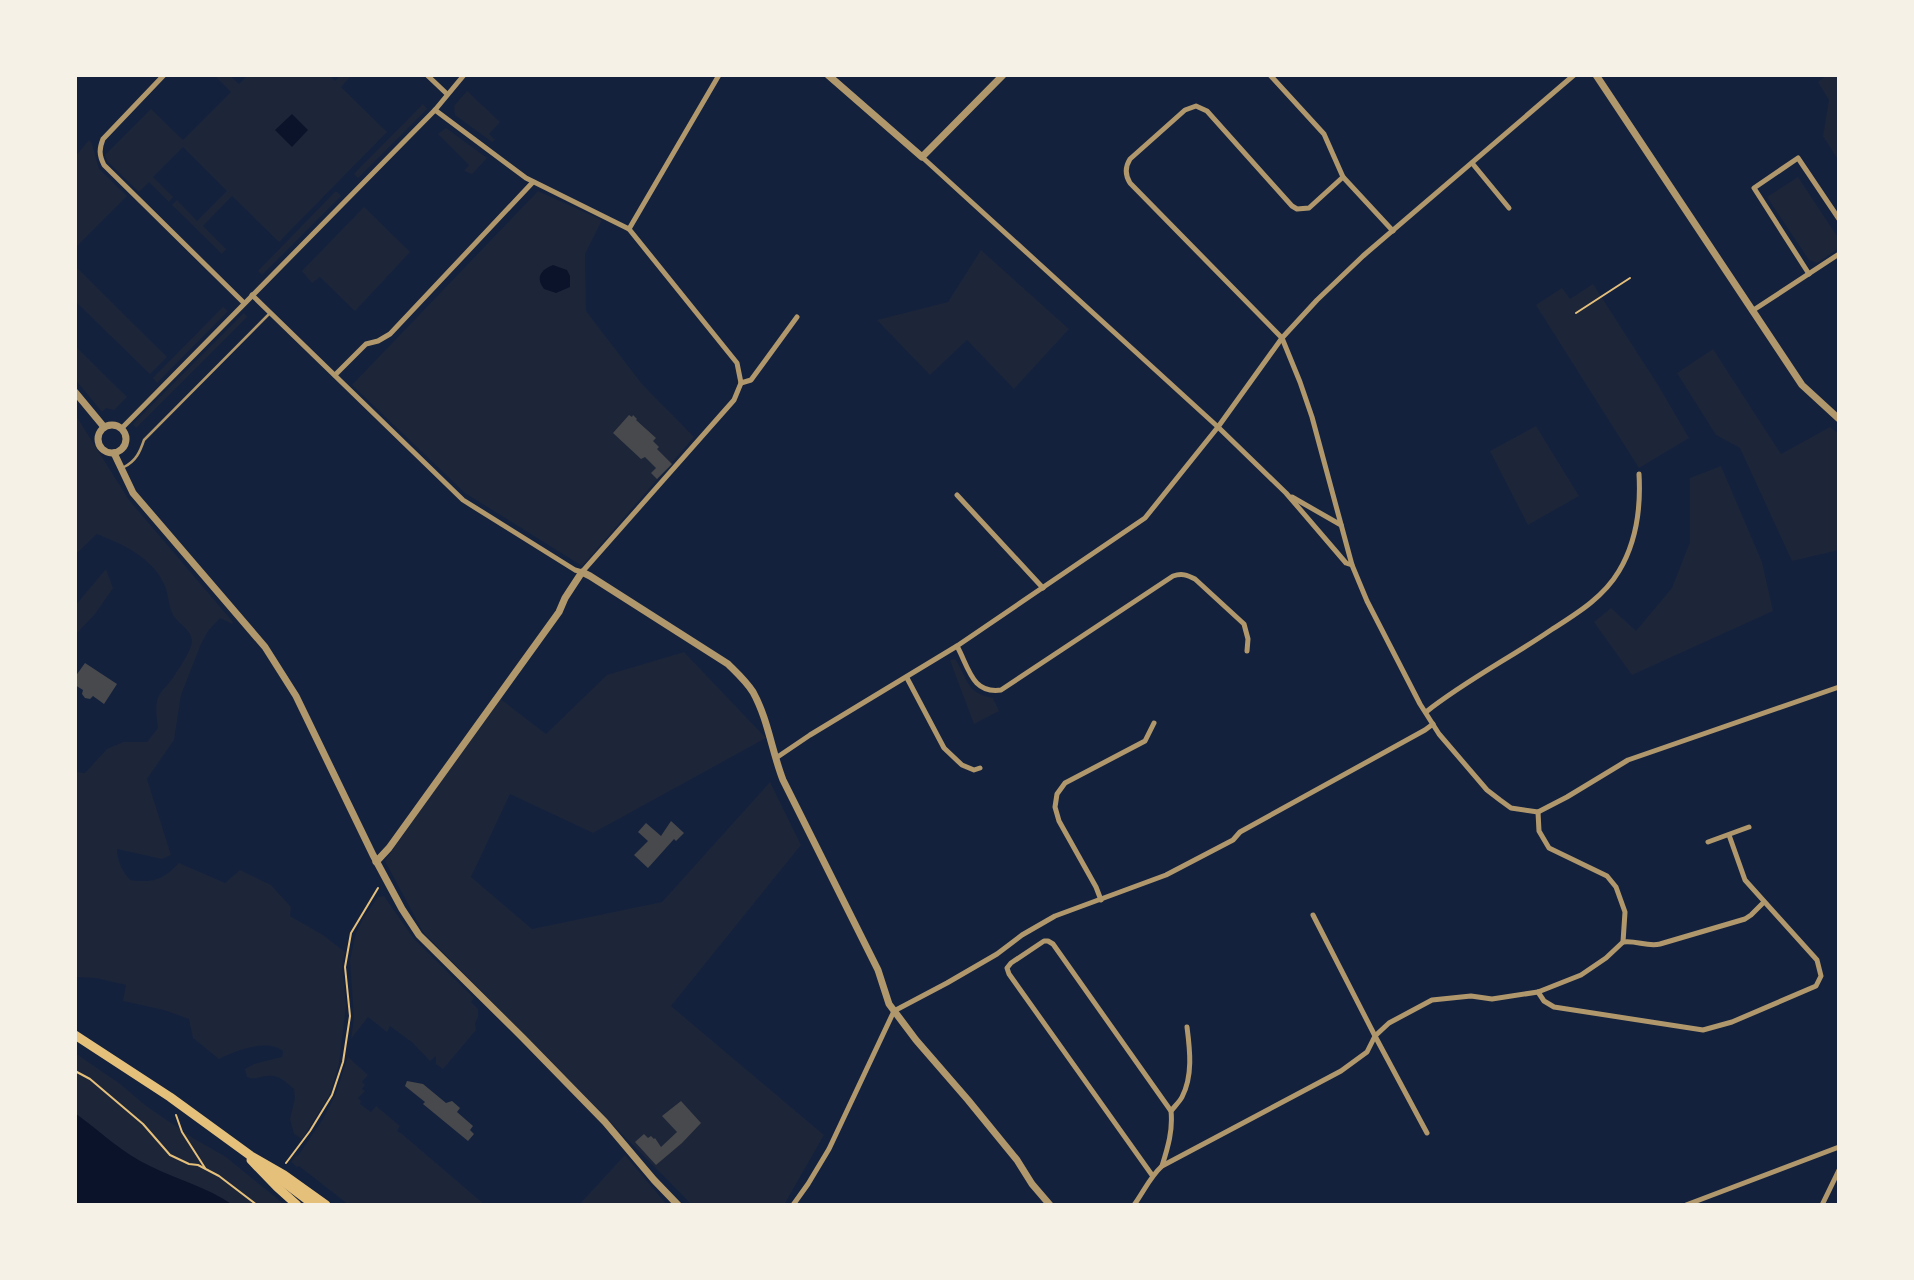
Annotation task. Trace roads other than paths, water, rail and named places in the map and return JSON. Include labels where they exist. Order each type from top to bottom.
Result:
[{"type":"main road","points":[[75,1035],[170,1097],[314,1205]]},
{"type":"main road","points":[[240,1148],[276,1187],[297,1205]]},
{"type":"main road","points":[[240,1148],[326,1205]]},
{"type":"street","points":[[164,75],[103,139],[99,148],[100,156],[104,165],[244,303]]},
{"type":"street","points":[[427,75],[447,94]]},
{"type":"street","points":[[121,429],[435,110],[464,75]]},
{"type":"street","points":[[629,229],[719,75]]},
{"type":"street","points":[[828,75],[922,157],[1218,427],[1286,493],[1346,563],[1352,565]]},
{"type":"street","points":[[922,157],[1003,75]]},
{"type":"street","points":[[1270,75],[1324,134],[1343,177],[1393,231]]},
{"type":"street","points":[[776,758],[957,646],[1145,518],[1218,427],[1282,338],[1317,300],[1574,75]]},
{"type":"street","points":[[1596,75],[1802,385],[1836,416],[1839,407]]},
{"type":"street","points":[[1343,177],[1309,208],[1297,209],[1208,111],[1196,106],[1185,110],[1127,163],[1126,177],[1282,338],[1312,417],[1352,565],[1380,627],[1433,724],[1451,750],[1487,790],[1511,808],[1538,812],[1628,760],[1838,690]]},
{"type":"street","points":[[376,862],[389,849],[559,612],[582,572],[734,400],[741,383],[733,356],[629,229],[533,181],[435,110]]},
{"type":"street","points":[[1809,274],[1754,188],[1798,158],[1839,219]]},
{"type":"street","points":[[1472,163],[1509,208]]},
{"type":"street","points":[[335,375],[366,344],[390,334],[533,181]]},
{"type":"street","points":[[1752,311],[1839,254]]},
{"type":"street","points":[[252,295],[463,500],[575,570],[590,576],[727,664],[742,678],[753,693],[783,780],[878,970],[889,1004],[1017,1160],[1050,1205]]},
{"type":"street","points":[[741,383],[751,380],[797,317]]},
{"type":"street","points":[[75,392],[104,427]]},
{"type":"street","points":[[113,425],[121,429],[125,442],[120,451],[114,453],[103,450],[98,443],[99,434],[104,427],[113,425]]},
{"type":"street","points":[[114,453],[133,493],[265,647],[296,696],[376,862],[419,935],[596,1113],[678,1205]]},
{"type":"street","points":[[1426,712],[1575,615],[1604,591],[1628,555],[1635,533],[1640,508],[1639,474]]},
{"type":"street","points":[[1286,493],[1341,525]]},
{"type":"street","points":[[957,495],[1043,588]]},
{"type":"street","points":[[957,646],[978,686],[990,692],[1001,690],[1172,576],[1179,574],[1195,579],[1244,624],[1248,639],[1247,651]]},
{"type":"street","points":[[907,678],[944,748],[962,765],[974,770],[980,768]]},
{"type":"street","points":[[1101,900],[1059,821],[1055,807],[1057,793],[1065,783],[1145,741],[1154,723]]},
{"type":"street","points":[[793,1205],[830,1149],[894,1011],[998,954],[1046,921],[1172,873],[1433,724]]},
{"type":"street","points":[[1538,812],[1539,831],[1549,848],[1607,876],[1616,887],[1625,912],[1623,942]]},
{"type":"street","points":[[1708,842],[1748,827]]},
{"type":"street","points":[[1538,992],[1544,1001],[1554,1007],[1703,1030],[1732,1022],[1816,986],[1821,976],[1817,960],[1745,880],[1729,835]]},
{"type":"street","points":[[1134,1205],[1152,1175],[1162,1166],[1341,1071],[1367,1052],[1375,1036],[1402,1015],[1437,999],[1471,996],[1492,999],[1538,992],[1581,975],[1623,942],[1651,946],[1660,944],[1745,919],[1763,902]]},
{"type":"street","points":[[1313,915],[1427,1133]]},
{"type":"street","points":[[1152,1175],[1009,974],[1007,968],[1011,962],[1044,941],[1053,944],[1171,1111],[1170,1141],[1162,1166]]},
{"type":"street","points":[[1171,1111],[1182,1096],[1189,1073],[1191,1051],[1187,1027]]},
{"type":"street","points":[[1686,1205],[1839,1147]]},
{"type":"street","points":[[1822,1205],[1839,1170]]},
{"type":"lane","points":[[121,468],[135,459],[144,440],[270,313]]}]
